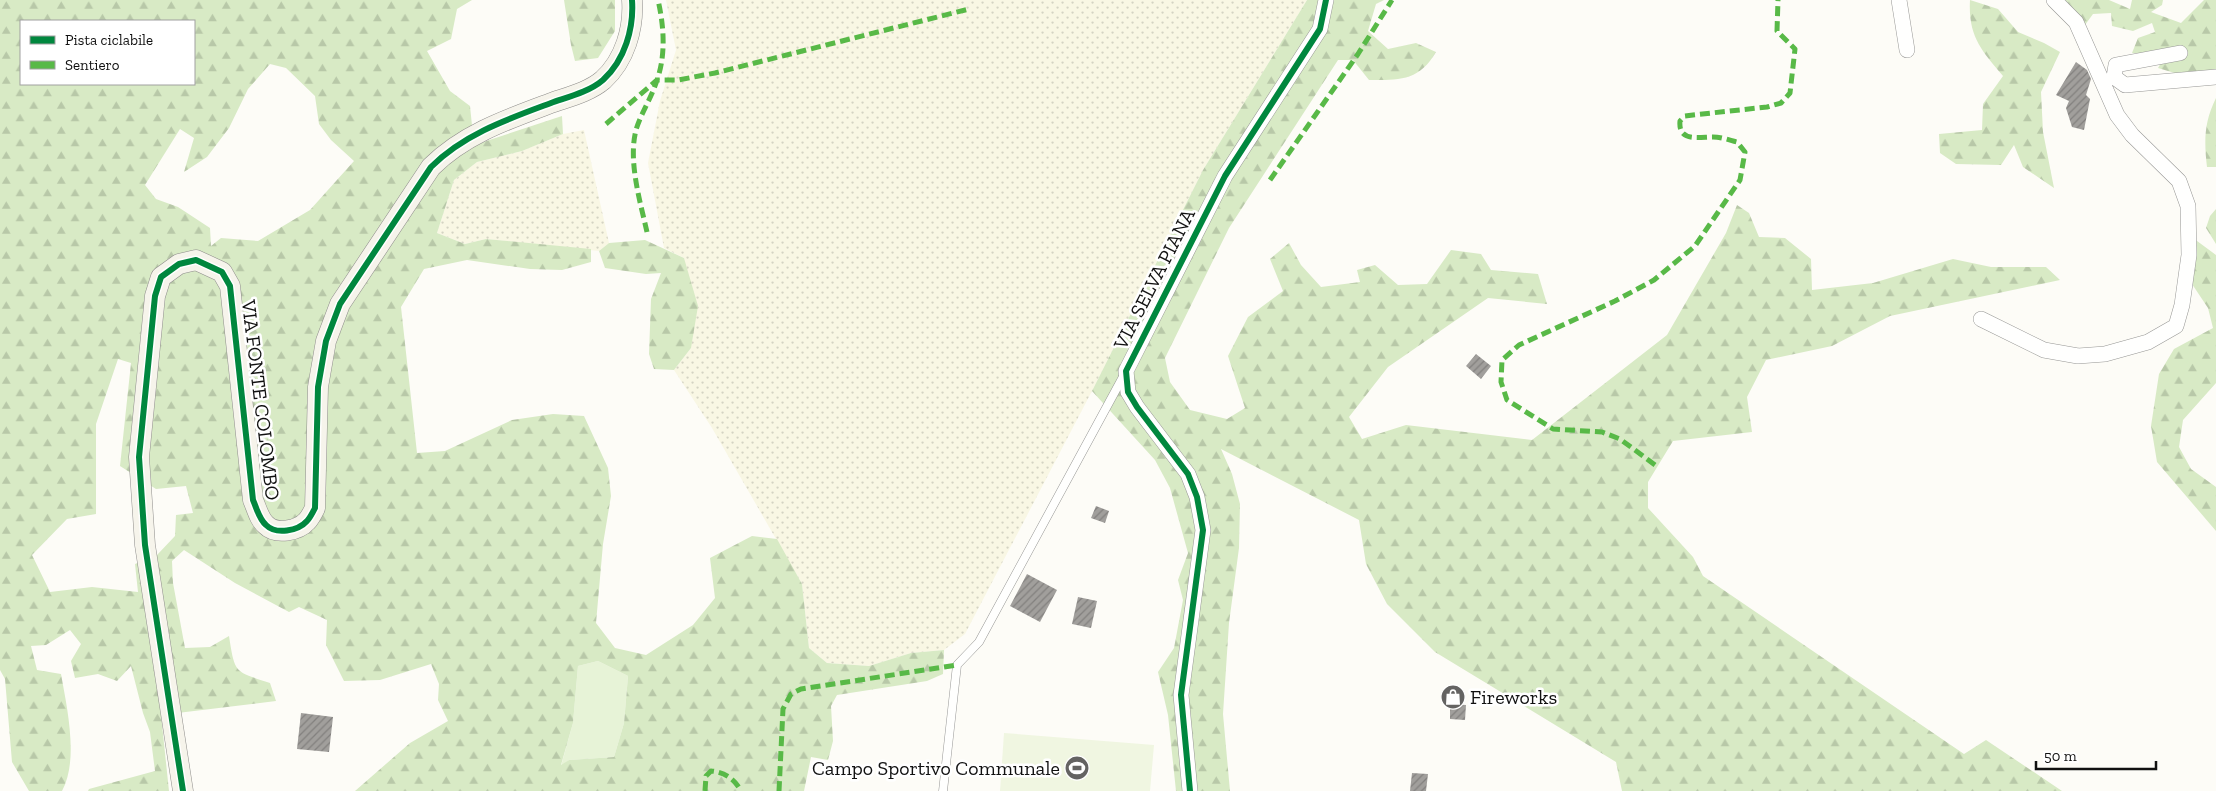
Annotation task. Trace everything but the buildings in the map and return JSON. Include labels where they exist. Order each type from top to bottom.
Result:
[{"type":"street","name":"VIA FONTE COLOMBO","points":[[183,791],[145,545],[139,457],[154,296],[161,277],[179,264],[196,260],[222,272],[230,286],[254,500],[260,518],[267,527],[280,531],[295,529],[307,521],[315,508],[318,387],[326,341],[340,304],[431,167],[445,153],[472,136],[504,121],[590,89],[604,79],[625,49],[632,29],[632,0]]},
{"type":"street","name":"VIA SELVA PIANA","points":[[1190,791],[1181,695],[1203,530],[1197,497],[1188,474],[1137,407],[1128,392],[1126,371],[1225,176],[1320,29],[1326,0]]},
{"type":"street","points":[[1899,0],[1907,50]]},
{"type":"street","points":[[1981,319],[2044,350],[2087,356],[2105,354],[2148,342],[2176,326],[2182,305],[2189,255],[2188,206],[2179,181],[2132,135],[2117,115],[2076,22],[2054,0]]},
{"type":"street","points":[[2180,53],[2116,65],[2114,77],[2125,84],[2216,77]]},
{"type":"lane","points":[[943,791],[957,665],[978,642],[1126,371]]},
{"type":"shaded area","points":[[666,0],[1307,0],[1203,170],[1092,391],[965,634],[944,650],[911,653],[869,666],[827,663],[809,648],[802,584],[712,428],[674,370],[691,348],[684,258],[664,248],[648,163],[660,101],[676,50]]},
{"type":"shaded area","points":[[584,130],[609,243],[599,251],[486,239],[465,244],[437,233],[454,180],[477,162],[522,151],[563,134]]},
{"type":"green space","points":[[0,0],[472,0],[457,9],[451,39],[427,51],[450,91],[470,106],[474,145],[562,116],[563,134],[522,151],[477,162],[454,180],[437,233],[465,244],[486,239],[591,249],[591,262],[562,270],[530,269],[467,260],[424,269],[401,307],[417,453],[445,451],[512,420],[553,414],[584,416],[608,468],[611,496],[603,544],[596,623],[615,648],[646,655],[693,625],[715,598],[710,558],[752,536],[777,539],[802,584],[809,648],[827,663],[869,666],[911,653],[944,650],[943,674],[927,681],[837,695],[831,706],[833,741],[828,760],[811,757],[804,791],[355,791],[410,743],[448,721],[438,700],[439,684],[431,664],[380,680],[344,681],[326,645],[327,620],[299,607],[289,612],[235,583],[184,550],[172,561],[173,583],[185,648],[210,647],[229,636],[233,658],[238,669],[249,676],[270,683],[276,701],[161,715],[169,791],[88,791],[89,789],[155,771],[150,732],[131,666],[117,681],[98,674],[75,678],[71,661],[81,644],[70,630],[46,645],[31,646],[37,670],[61,674],[71,749],[67,778],[62,791],[29,791],[12,762],[5,679],[0,670]],"holes":[[[270,64],[286,68],[315,96],[319,124],[331,140],[354,161],[310,210],[258,241],[221,238],[211,246],[210,228],[178,207],[156,199],[145,185],[180,129],[194,138],[184,172],[207,157],[229,128],[248,89]],[[118,359],[131,363],[120,466],[156,489],[186,486],[193,513],[176,515],[175,536],[157,555],[135,564],[138,592],[92,587],[50,592],[32,555],[67,519],[96,514],[96,424]],[[598,661],[628,676],[624,723],[614,757],[569,760],[561,765],[573,723],[578,666]]]},
{"type":"green space","points":[[564,0],[615,0],[615,31],[598,58],[575,61]]},
{"type":"green space","points":[[1307,0],[1384,0],[1376,4],[1368,31],[1388,49],[1416,43],[1436,52],[1430,62],[1416,74],[1390,80],[1369,80],[1353,60],[1338,60],[1229,228],[1165,358],[1170,382],[1190,410],[1227,419],[1245,408],[1228,356],[1248,317],[1283,291],[1270,259],[1289,243],[1301,265],[1321,287],[1360,282],[1357,270],[1375,265],[1398,285],[1427,284],[1451,250],[1481,254],[1491,270],[1538,274],[1547,304],[1488,298],[1388,367],[1349,417],[1362,439],[1406,425],[1532,440],[1667,335],[1726,233],[1737,205],[1749,213],[1759,237],[1785,238],[1811,259],[1812,290],[1873,283],[1953,259],[1991,267],[2046,267],[2060,280],[1890,316],[1832,346],[1766,360],[1747,397],[1752,432],[1673,441],[1648,482],[1648,508],[1693,557],[1703,576],[1964,754],[1986,740],[2062,791],[1622,791],[1616,762],[1435,652],[1387,604],[1366,564],[1359,520],[1221,449],[1232,474],[1240,504],[1239,548],[1229,623],[1223,714],[1230,791],[1176,791],[1168,715],[1158,672],[1174,648],[1183,600],[1178,580],[1188,553],[1170,488],[1155,460],[1092,391],[1203,170]]},
{"type":"green space","points":[[1970,0],[1998,9],[2018,32],[2060,52],[2041,92],[2043,132],[2054,188],[2023,167],[2014,145],[2001,165],[1956,164],[1940,153],[1939,134],[1982,130],[1983,104],[2003,76],[1982,50],[1974,33],[1971,23]]},
{"type":"green space","points":[[2065,0],[2109,0],[2130,9],[2132,0],[2163,0],[2162,5],[2151,12],[2181,23],[2204,0],[2216,0],[2216,76],[2188,77],[2158,68],[2162,61],[2188,55],[2186,48],[2152,54],[2132,53],[2138,38],[2155,32],[2152,23],[2133,31],[2112,26],[2111,13],[2093,14],[2085,25]]},
{"type":"green space","points":[[2216,98],[2216,167],[2207,167],[2205,149],[2207,124]]},
{"type":"green space","points":[[2216,209],[2216,244],[2206,228],[2210,216]]},
{"type":"green space","points":[[2193,238],[2216,255],[2216,383],[2183,420],[2179,447],[2191,469],[2216,487],[2216,531],[2157,462],[2151,426],[2159,374],[2174,349],[2213,328],[2208,308],[2192,284]]},
{"type":"green space","points":[[645,240],[684,258],[698,306],[691,348],[674,370],[654,369],[649,354],[651,299],[661,273],[646,274],[605,268],[599,251],[609,243]]},
{"type":"green space","points":[[598,661],[628,676],[624,723],[614,757],[569,760],[561,766],[573,723],[578,666]]},
{"type":"green space","name":"Campo Sportivo Communale","points":[[1004,733],[1154,745],[1150,791],[1000,791]]},
{"type":"marked path","points":[[647,232],[638,194],[633,155],[636,130],[655,86],[662,61],[663,30],[658,0]]},
{"type":"marked path","points":[[1270,180],[1358,54],[1392,0]]},
{"type":"marked path","points":[[1655,465],[1620,439],[1602,432],[1553,429],[1507,400],[1501,382],[1502,360],[1519,345],[1615,301],[1654,280],[1695,246],[1740,180],[1745,152],[1737,142],[1713,137],[1690,137],[1682,132],[1680,121],[1685,116],[1767,107],[1781,103],[1790,93],[1795,49],[1777,31],[1778,0]]},
{"type":"marked path","points":[[606,124],[657,80],[678,80],[715,73],[969,9]]},
{"type":"marked path","points":[[779,791],[783,709],[791,694],[801,689],[957,665]]},
{"type":"marked path","points":[[705,791],[706,776],[711,771],[729,777],[741,791]]},
{"type":"cycle path","points":[[183,791],[145,545],[139,457],[155,296],[161,277],[179,264],[196,260],[222,272],[230,286],[253,500],[258,514],[270,528],[281,531],[298,527],[308,520],[315,508],[318,387],[326,341],[340,304],[431,167],[444,155],[472,136],[487,129],[585,91],[603,80],[611,72],[622,53],[630,32],[632,0]]},
{"type":"cycle path","points":[[1190,791],[1181,695],[1203,530],[1197,497],[1188,474],[1137,407],[1128,392],[1126,371],[1225,176],[1320,29],[1326,0]]},
{"type":"place","name":"Fireworks","points":[[1453,697]]},
{"type":"place","name":"Campo Sportivo Communale","points":[[1077,768]]}]
